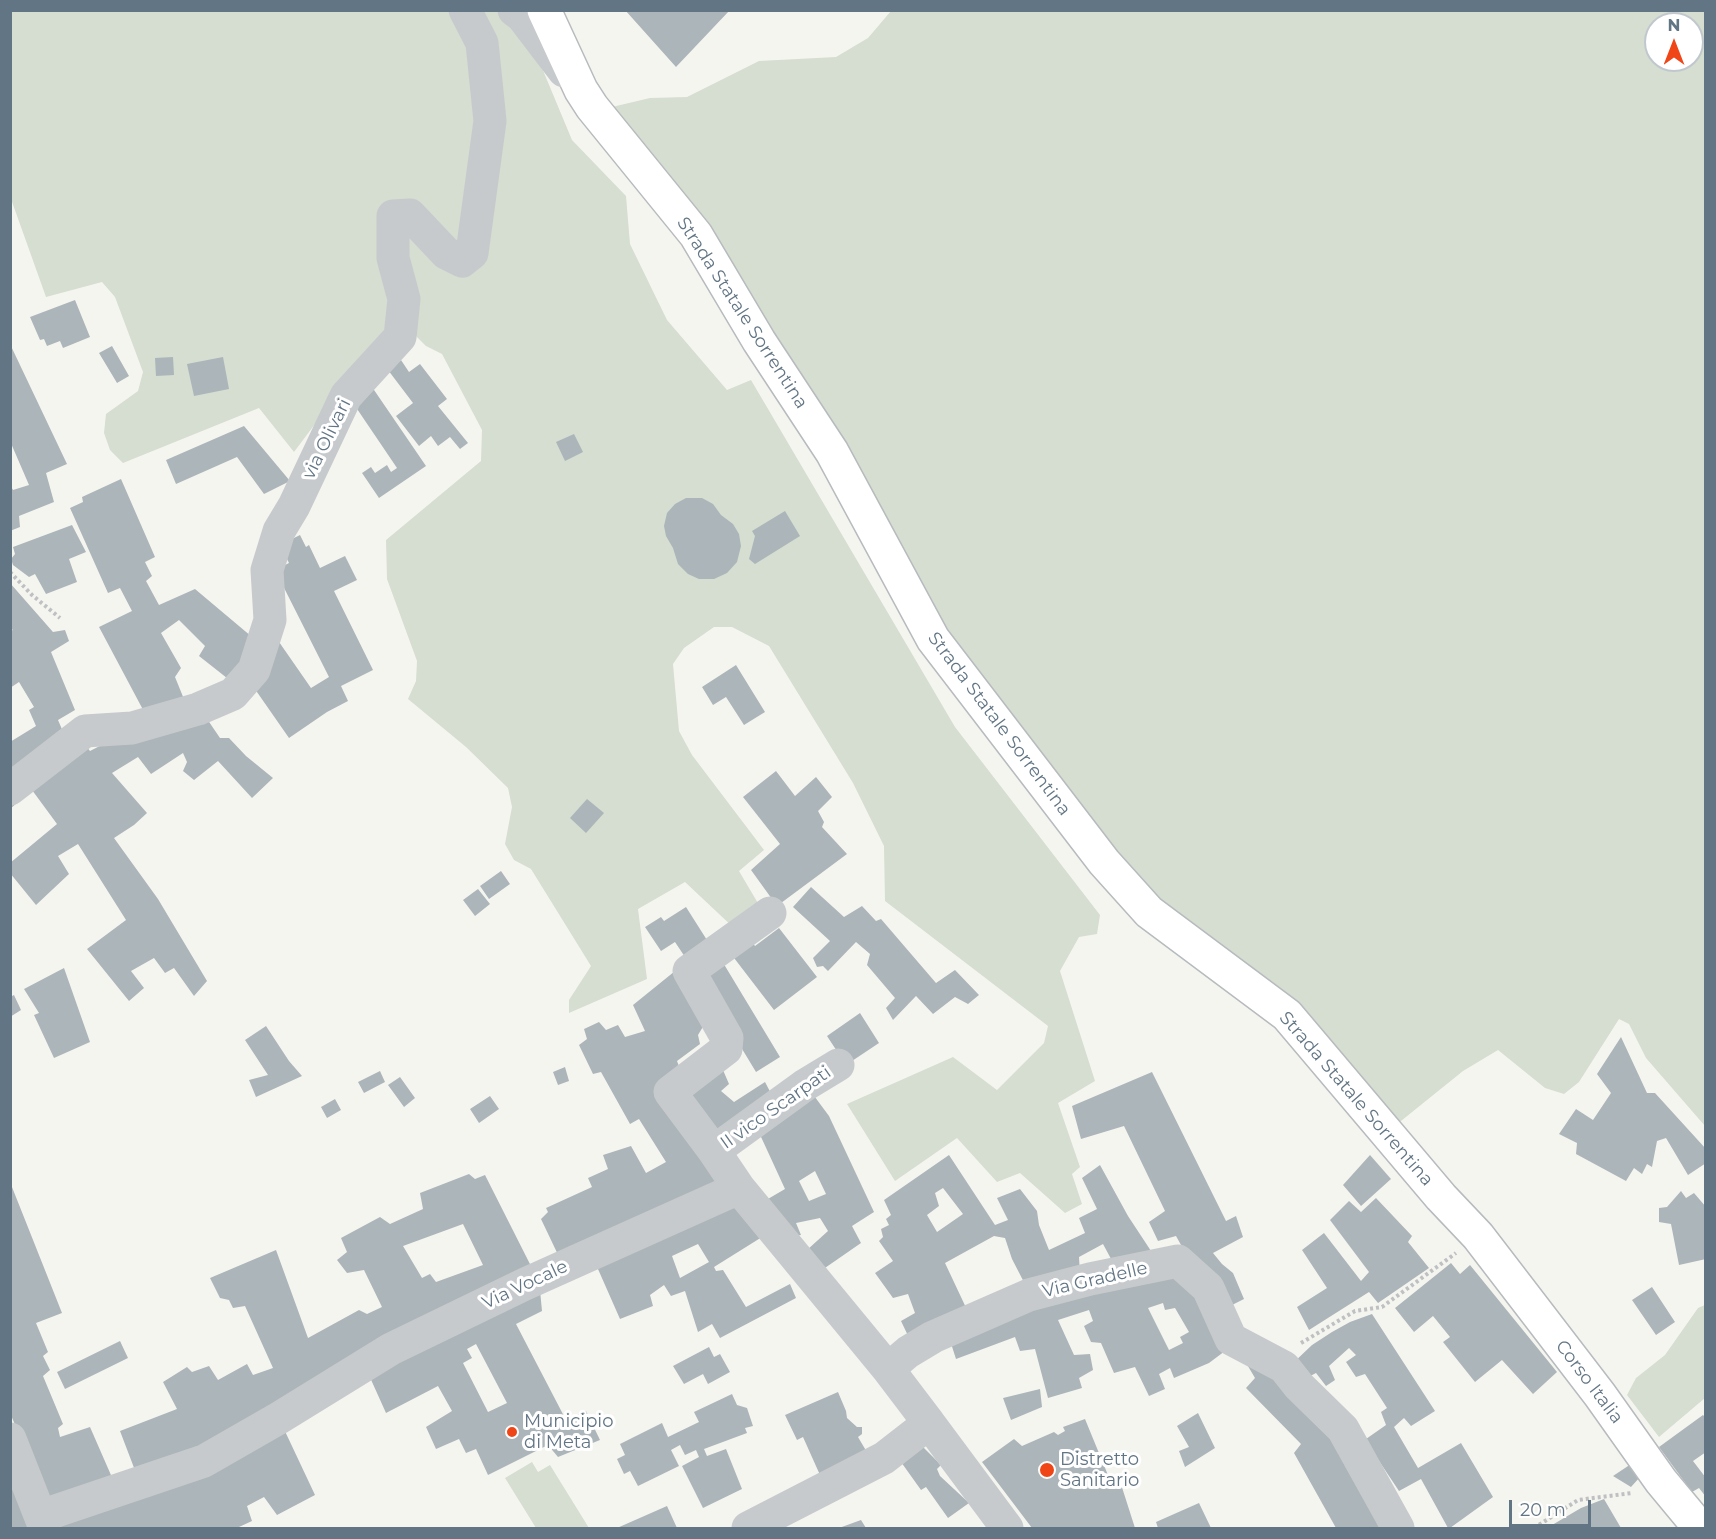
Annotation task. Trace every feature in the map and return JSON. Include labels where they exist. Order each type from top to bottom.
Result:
[{"type":"main road","name":"Strada Statale Sorrentina","points":[[544,10],[581,90],[592,107],[696,235],[759,341],[832,452],[933,639],[1104,862],[1149,912],[1287,1015],[1441,1197],[1478,1236]]},
{"type":"main road","name":"Corso Italia","points":[[1478,1236],[1600,1395],[1661,1481],[1700,1528]]},
{"type":"street","name":"via Olivari","points":[[10,789],[85,731],[132,728],[198,709],[233,694],[254,670],[270,620],[267,570],[279,531],[294,506],[346,396],[400,337],[404,299],[393,258],[393,216],[410,214],[446,253],[462,261],[472,253],[490,121],[482,43],[465,10]]},
{"type":"street","points":[[514,10],[522,16],[592,107]]},
{"type":"street","points":[[770,913],[689,971],[727,1038],[726,1049],[670,1092],[740,1188],[888,1369],[1007,1528]]},
{"type":"street","name":"II vico Scarpati","points":[[714,1151],[805,1085],[838,1065]]},
{"type":"street","name":"Via Vocale","points":[[43,1522],[204,1461],[391,1349],[525,1284],[740,1188]]},
{"type":"street","name":"Via Gradelle","points":[[888,1369],[908,1352],[933,1337],[1029,1295],[1089,1279],[1178,1261],[1208,1288],[1231,1339],[1284,1367],[1299,1386],[1343,1429],[1398,1528]]},
{"type":"street","points":[[748,1528],[884,1458],[929,1423]]},
{"type":"street","points":[[10,1439],[43,1522]]},
{"type":"path","points":[[10,572],[32,595],[60,618]]},
{"type":"path","points":[[1272,1360],[1355,1311],[1382,1307],[1478,1236]]},
{"type":"path","points":[[1534,1528],[1578,1500],[1630,1493],[1661,1481]]},
{"type":"shaded area","points":[[11,11],[512,11],[532,44],[572,140],[626,196],[630,244],[667,320],[727,390],[751,380],[955,727],[1100,915],[1097,934],[1079,937],[1060,971],[1095,1081],[1058,1103],[1080,1167],[1072,1174],[1082,1204],[1065,1213],[1020,1173],[997,1182],[957,1138],[895,1181],[847,1104],[953,1057],[997,1090],[1044,1043],[1048,1026],[885,901],[884,846],[853,783],[769,646],[732,627],[714,627],[684,648],[673,664],[679,731],[692,755],[764,850],[739,871],[762,910],[735,929],[685,882],[638,909],[647,979],[569,1013],[569,1000],[591,966],[531,869],[514,860],[505,844],[512,807],[508,788],[466,747],[408,699],[416,681],[417,661],[387,579],[386,540],[481,461],[482,430],[442,354],[426,346],[412,332],[318,420],[294,452],[259,408],[123,463],[110,450],[104,433],[106,414],[138,391],[143,372],[115,297],[102,282],[46,297],[11,199]]},
{"type":"shaded area","points":[[891,11],[1705,11],[1705,1126],[1646,1058],[1629,1024],[1619,1019],[1579,1082],[1564,1094],[1545,1088],[1498,1050],[1463,1071],[1396,1125],[1145,894],[938,626],[612,107],[650,98],[687,97],[759,61],[836,57],[868,38]]},
{"type":"shaded area","points":[[1705,1305],[1705,1398],[1659,1437],[1627,1395],[1636,1378],[1665,1355],[1698,1308]]},
{"type":"shaded area","points":[[532,1462],[538,1472],[550,1465],[589,1528],[536,1528],[505,1478]]},
{"type":"building","points":[[625,10],[730,10],[676,67]]},
{"type":"building","points":[[75,300],[90,337],[63,348],[60,341],[47,346],[44,339],[40,340],[30,317]]},
{"type":"building","points":[[10,344],[67,464],[46,473],[54,502],[19,516],[20,527],[10,531],[10,485],[13,490],[29,485],[10,441]]},
{"type":"building","points":[[112,346],[129,376],[117,383],[99,353]]},
{"type":"building","points":[[173,357],[174,375],[156,376],[155,358]]},
{"type":"building","points":[[223,357],[229,389],[194,396],[187,364]]},
{"type":"building","points":[[401,360],[409,372],[420,364],[447,399],[438,406],[468,443],[460,449],[450,437],[438,446],[431,436],[419,446],[396,416],[413,403],[388,370]]},
{"type":"building","points":[[372,387],[426,466],[379,498],[362,473],[371,467],[375,473],[387,465],[391,472],[397,468],[351,400]]},
{"type":"building","points":[[244,426],[290,481],[264,494],[237,457],[176,484],[166,460]]},
{"type":"building","points":[[574,434],[583,452],[565,461],[556,442]]},
{"type":"building","points":[[121,479],[155,557],[145,562],[152,576],[146,581],[159,605],[195,589],[258,642],[232,682],[199,656],[205,646],[179,620],[161,633],[181,668],[175,677],[188,709],[149,721],[99,627],[132,611],[120,588],[108,593],[70,508],[83,502],[82,497]]},
{"type":"building","points":[[686,498],[702,498],[713,504],[721,515],[733,524],[739,534],[741,546],[737,562],[727,573],[714,579],[699,579],[688,574],[678,564],[666,536],[664,526],[667,513],[675,504]]},
{"type":"building","points":[[785,511],[800,536],[755,564],[749,559],[755,536],[752,531]]},
{"type":"building","points":[[72,525],[86,552],[69,559],[77,582],[46,594],[35,574],[29,577],[13,565],[11,559],[15,554],[13,547]]},
{"type":"building","points":[[300,535],[306,547],[309,545],[320,568],[345,556],[357,580],[334,591],[373,670],[341,686],[348,701],[327,712],[289,738],[250,682],[277,639],[311,688],[329,677],[275,570],[289,563],[280,545]]},
{"type":"building","points":[[10,583],[53,632],[65,630],[69,641],[51,652],[75,710],[58,720],[64,734],[10,785],[10,742],[36,726],[29,710],[34,707],[19,682],[10,688],[10,631],[13,630],[10,628]]},
{"type":"building","points":[[736,665],[765,712],[744,725],[726,697],[713,705],[702,687]]},
{"type":"building","points":[[203,713],[220,738],[229,738],[246,756],[273,778],[252,798],[218,761],[194,780],[183,771],[187,762],[183,753],[151,774],[138,757],[112,773],[147,813],[114,838],[158,899],[207,981],[194,996],[174,968],[165,973],[154,958],[131,971],[144,988],[129,1001],[87,949],[126,920],[78,844],[58,856],[69,874],[36,905],[10,873],[10,863],[57,824],[32,790],[10,809],[10,796],[86,746],[90,751],[125,733]]},
{"type":"building","points":[[776,771],[795,796],[816,777],[832,797],[818,811],[824,822],[822,827],[847,854],[777,906],[751,870],[780,844],[743,797]]},
{"type":"building","points":[[587,799],[604,813],[586,833],[570,818]]},
{"type":"building","points":[[501,871],[510,884],[489,899],[480,886]]},
{"type":"building","points":[[811,887],[844,917],[862,906],[876,921],[881,919],[936,983],[955,970],[979,995],[968,1004],[955,997],[933,1014],[916,996],[893,1020],[886,1008],[895,998],[867,965],[870,954],[856,942],[828,971],[823,966],[817,967],[813,958],[830,941],[793,907]]},
{"type":"building","points":[[478,889],[490,904],[475,916],[463,900]]},
{"type":"building","points":[[686,907],[712,948],[689,963],[675,942],[661,951],[645,927],[661,917],[664,921]]},
{"type":"building","points":[[779,928],[817,977],[774,1010],[731,954],[750,939],[755,946]]},
{"type":"building","points":[[722,961],[780,1057],[756,1072],[698,976]]},
{"type":"building","points":[[680,967],[704,1025],[698,1035],[700,1044],[677,1061],[723,1180],[561,1261],[541,1219],[548,1212],[546,1208],[592,1187],[588,1178],[608,1169],[603,1155],[631,1146],[646,1173],[666,1162],[639,1119],[630,1124],[601,1072],[593,1074],[579,1045],[587,1039],[584,1029],[599,1022],[606,1030],[618,1025],[625,1037],[645,1031],[633,1005]]},
{"type":"building","points":[[64,968],[90,1042],[54,1058],[34,1015],[39,1013],[24,989]]},
{"type":"building","points":[[14,995],[21,1010],[10,1017],[10,997]]},
{"type":"building","points":[[860,1013],[879,1043],[846,1065],[827,1036]]},
{"type":"building","points":[[266,1026],[302,1076],[256,1097],[249,1080],[268,1075],[245,1040]]},
{"type":"building","points":[[1621,1037],[1647,1093],[1655,1093],[1706,1149],[1706,1163],[1688,1175],[1666,1138],[1657,1141],[1652,1167],[1647,1164],[1642,1174],[1634,1168],[1626,1181],[1576,1154],[1577,1143],[1559,1134],[1576,1109],[1593,1120],[1611,1093],[1597,1074]]},
{"type":"building","points":[[720,1063],[729,1084],[721,1091],[734,1102],[765,1082],[776,1103],[724,1138],[676,1095]]},
{"type":"building","points":[[565,1067],[569,1081],[558,1085],[553,1072]]},
{"type":"building","points":[[380,1071],[385,1082],[364,1093],[358,1082]]},
{"type":"building","points":[[1152,1072],[1226,1221],[1236,1216],[1243,1237],[1213,1253],[1233,1273],[1244,1299],[1222,1310],[1195,1270],[1176,1236],[1158,1241],[1149,1222],[1165,1211],[1124,1126],[1081,1139],[1072,1106]]},
{"type":"building","points":[[400,1077],[415,1098],[404,1107],[388,1085]]},
{"type":"building","points":[[809,1089],[829,1116],[874,1212],[852,1226],[861,1243],[809,1279],[797,1259],[828,1231],[820,1218],[796,1223],[801,1235],[780,1238],[761,1203],[785,1189],[756,1126]],"holes":[[[815,1171],[826,1194],[809,1201],[799,1181]]]},
{"type":"building","points":[[490,1096],[499,1109],[479,1123],[470,1109]]},
{"type":"building","points":[[335,1099],[341,1110],[327,1118],[321,1107]]},
{"type":"building","points":[[949,1155],[995,1225],[1008,1220],[997,1198],[1020,1189],[1037,1211],[1039,1225],[1049,1250],[1085,1233],[1079,1218],[1097,1209],[1082,1178],[1100,1165],[1128,1216],[1153,1254],[1117,1270],[1103,1244],[1079,1257],[1080,1274],[1028,1290],[1012,1259],[1005,1238],[994,1236],[945,1263],[969,1314],[912,1344],[901,1321],[915,1313],[908,1294],[893,1298],[875,1273],[893,1261],[879,1241],[883,1237],[881,1229],[889,1225],[886,1219],[891,1215],[884,1200]],"holes":[[[943,1188],[963,1214],[937,1232],[927,1215],[939,1206],[935,1193]]]},
{"type":"building","points":[[1370,1155],[1391,1179],[1361,1206],[1343,1185]]},
{"type":"building","points":[[469,1174],[475,1179],[485,1175],[535,1274],[255,1424],[136,1473],[120,1431],[177,1409],[163,1382],[187,1367],[192,1372],[209,1366],[218,1380],[247,1364],[253,1375],[273,1368],[245,1306],[233,1308],[229,1300],[220,1298],[210,1278],[276,1250],[308,1338],[359,1310],[367,1314],[382,1307],[364,1270],[347,1273],[337,1260],[347,1252],[341,1238],[380,1217],[390,1224],[423,1209],[420,1193]],"holes":[[[463,1224],[483,1265],[436,1282],[430,1274],[422,1278],[403,1246]]]},
{"type":"building","points":[[10,1182],[62,1313],[36,1323],[48,1352],[43,1356],[50,1370],[43,1376],[63,1424],[58,1428],[60,1437],[90,1427],[114,1482],[50,1506],[10,1413]]},
{"type":"building","points":[[1681,1191],[1686,1198],[1694,1193],[1706,1207],[1706,1259],[1679,1265],[1671,1224],[1659,1222],[1659,1208],[1667,1207]]},
{"type":"building","points":[[1376,1198],[1412,1236],[1408,1242],[1429,1268],[1378,1303],[1369,1292],[1309,1330],[1297,1307],[1327,1288],[1302,1250],[1324,1233],[1361,1281],[1369,1272],[1330,1220],[1349,1201],[1361,1212]]},
{"type":"building","points":[[740,1203],[762,1237],[714,1267],[716,1271],[723,1270],[746,1307],[790,1284],[796,1298],[720,1338],[712,1324],[698,1332],[685,1291],[671,1296],[664,1285],[650,1295],[653,1306],[620,1319],[594,1260]],"holes":[[[698,1244],[709,1262],[680,1278],[672,1256]]]},
{"type":"building","points":[[1451,1263],[1460,1274],[1470,1265],[1557,1372],[1533,1394],[1502,1360],[1475,1382],[1443,1342],[1450,1337],[1433,1316],[1414,1332],[1395,1308]]},
{"type":"building","points":[[1180,1269],[1229,1348],[1209,1363],[1174,1378],[1170,1368],[1159,1374],[1165,1389],[1149,1396],[1135,1367],[1114,1373],[1101,1343],[1091,1342],[1084,1326],[1093,1321],[1089,1310],[1058,1320],[1074,1355],[1090,1354],[1093,1370],[1079,1378],[1082,1388],[1048,1398],[1035,1349],[1020,1351],[1015,1337],[956,1359],[948,1334]],"holes":[[[1163,1303],[1165,1310],[1175,1308],[1189,1332],[1180,1337],[1183,1343],[1169,1350],[1148,1308]]]},
{"type":"building","points":[[1652,1287],[1675,1322],[1656,1335],[1632,1300]]},
{"type":"building","points":[[540,1290],[542,1311],[516,1324],[566,1420],[586,1411],[600,1440],[558,1457],[548,1445],[488,1475],[476,1449],[466,1453],[459,1439],[436,1449],[426,1427],[452,1411],[438,1386],[386,1413],[368,1373]],"holes":[[[476,1344],[507,1403],[488,1412],[463,1363],[472,1358],[467,1349]]]},
{"type":"building","points":[[1372,1314],[1435,1411],[1411,1426],[1404,1418],[1394,1427],[1418,1468],[1461,1443],[1493,1497],[1450,1528],[1421,1479],[1399,1491],[1379,1461],[1356,1446],[1386,1425],[1381,1412],[1387,1408],[1365,1374],[1356,1377],[1346,1362],[1356,1355],[1349,1348],[1329,1366],[1335,1380],[1326,1386],[1316,1373],[1299,1382],[1291,1365],[1312,1345],[1332,1332]]},
{"type":"building","points":[[120,1341],[128,1358],[65,1389],[57,1372]]},
{"type":"building","points":[[709,1347],[714,1357],[720,1354],[730,1372],[708,1384],[703,1374],[684,1384],[673,1366]]},
{"type":"building","points":[[1244,1352],[1324,1425],[1387,1528],[1336,1528],[1294,1453],[1301,1444],[1246,1388],[1255,1378],[1242,1356]]},
{"type":"building","points":[[1040,1389],[1042,1407],[1011,1420],[1003,1398]]},
{"type":"building","points":[[838,1392],[847,1418],[857,1427],[862,1427],[862,1434],[858,1437],[868,1454],[820,1475],[803,1437],[797,1440],[785,1415]]},
{"type":"building","points":[[732,1394],[737,1405],[747,1408],[753,1426],[745,1428],[747,1433],[704,1449],[707,1456],[726,1449],[742,1489],[703,1508],[682,1466],[699,1457],[696,1450],[685,1455],[680,1445],[671,1450],[679,1466],[638,1486],[630,1471],[624,1474],[617,1459],[625,1455],[620,1444],[662,1423],[668,1437],[699,1422],[694,1412]]},
{"type":"building","points":[[1198,1413],[1215,1448],[1185,1467],[1179,1451],[1189,1447],[1177,1426]]},
{"type":"building","points":[[1703,1415],[1706,1418],[1706,1452],[1693,1461],[1706,1478],[1706,1497],[1699,1488],[1692,1492],[1659,1447]]},
{"type":"building","name":"Distretto Sanitario","points":[[1085,1419],[1110,1480],[1119,1478],[1135,1528],[1032,1528],[982,1462],[1014,1439],[1022,1446],[1054,1432],[1058,1435],[1065,1431],[1063,1427]]},
{"type":"building","points":[[283,1427],[315,1495],[277,1515],[264,1497],[247,1506],[252,1521],[240,1528],[57,1528]]},
{"type":"building","points":[[923,1447],[941,1465],[937,1469],[940,1476],[969,1503],[948,1518],[926,1487],[921,1490],[896,1455]]},
{"type":"building","points":[[1631,1464],[1640,1477],[1631,1487],[1613,1476]]},
{"type":"building","points":[[10,1466],[34,1528],[10,1528]]},
{"type":"building","points":[[1604,1499],[1621,1528],[1547,1528],[1581,1508]]},
{"type":"building","points":[[1199,1503],[1211,1528],[1158,1528],[1156,1522]]},
{"type":"building","points":[[667,1506],[677,1528],[617,1528]]},
{"type":"building","points":[[861,1520],[866,1528],[839,1528]]},
{"type":"place","name":"Municipio di Meta","points":[[512,1432]]},
{"type":"place","name":"Distretto Sanitario","points":[[1047,1470]]}]
